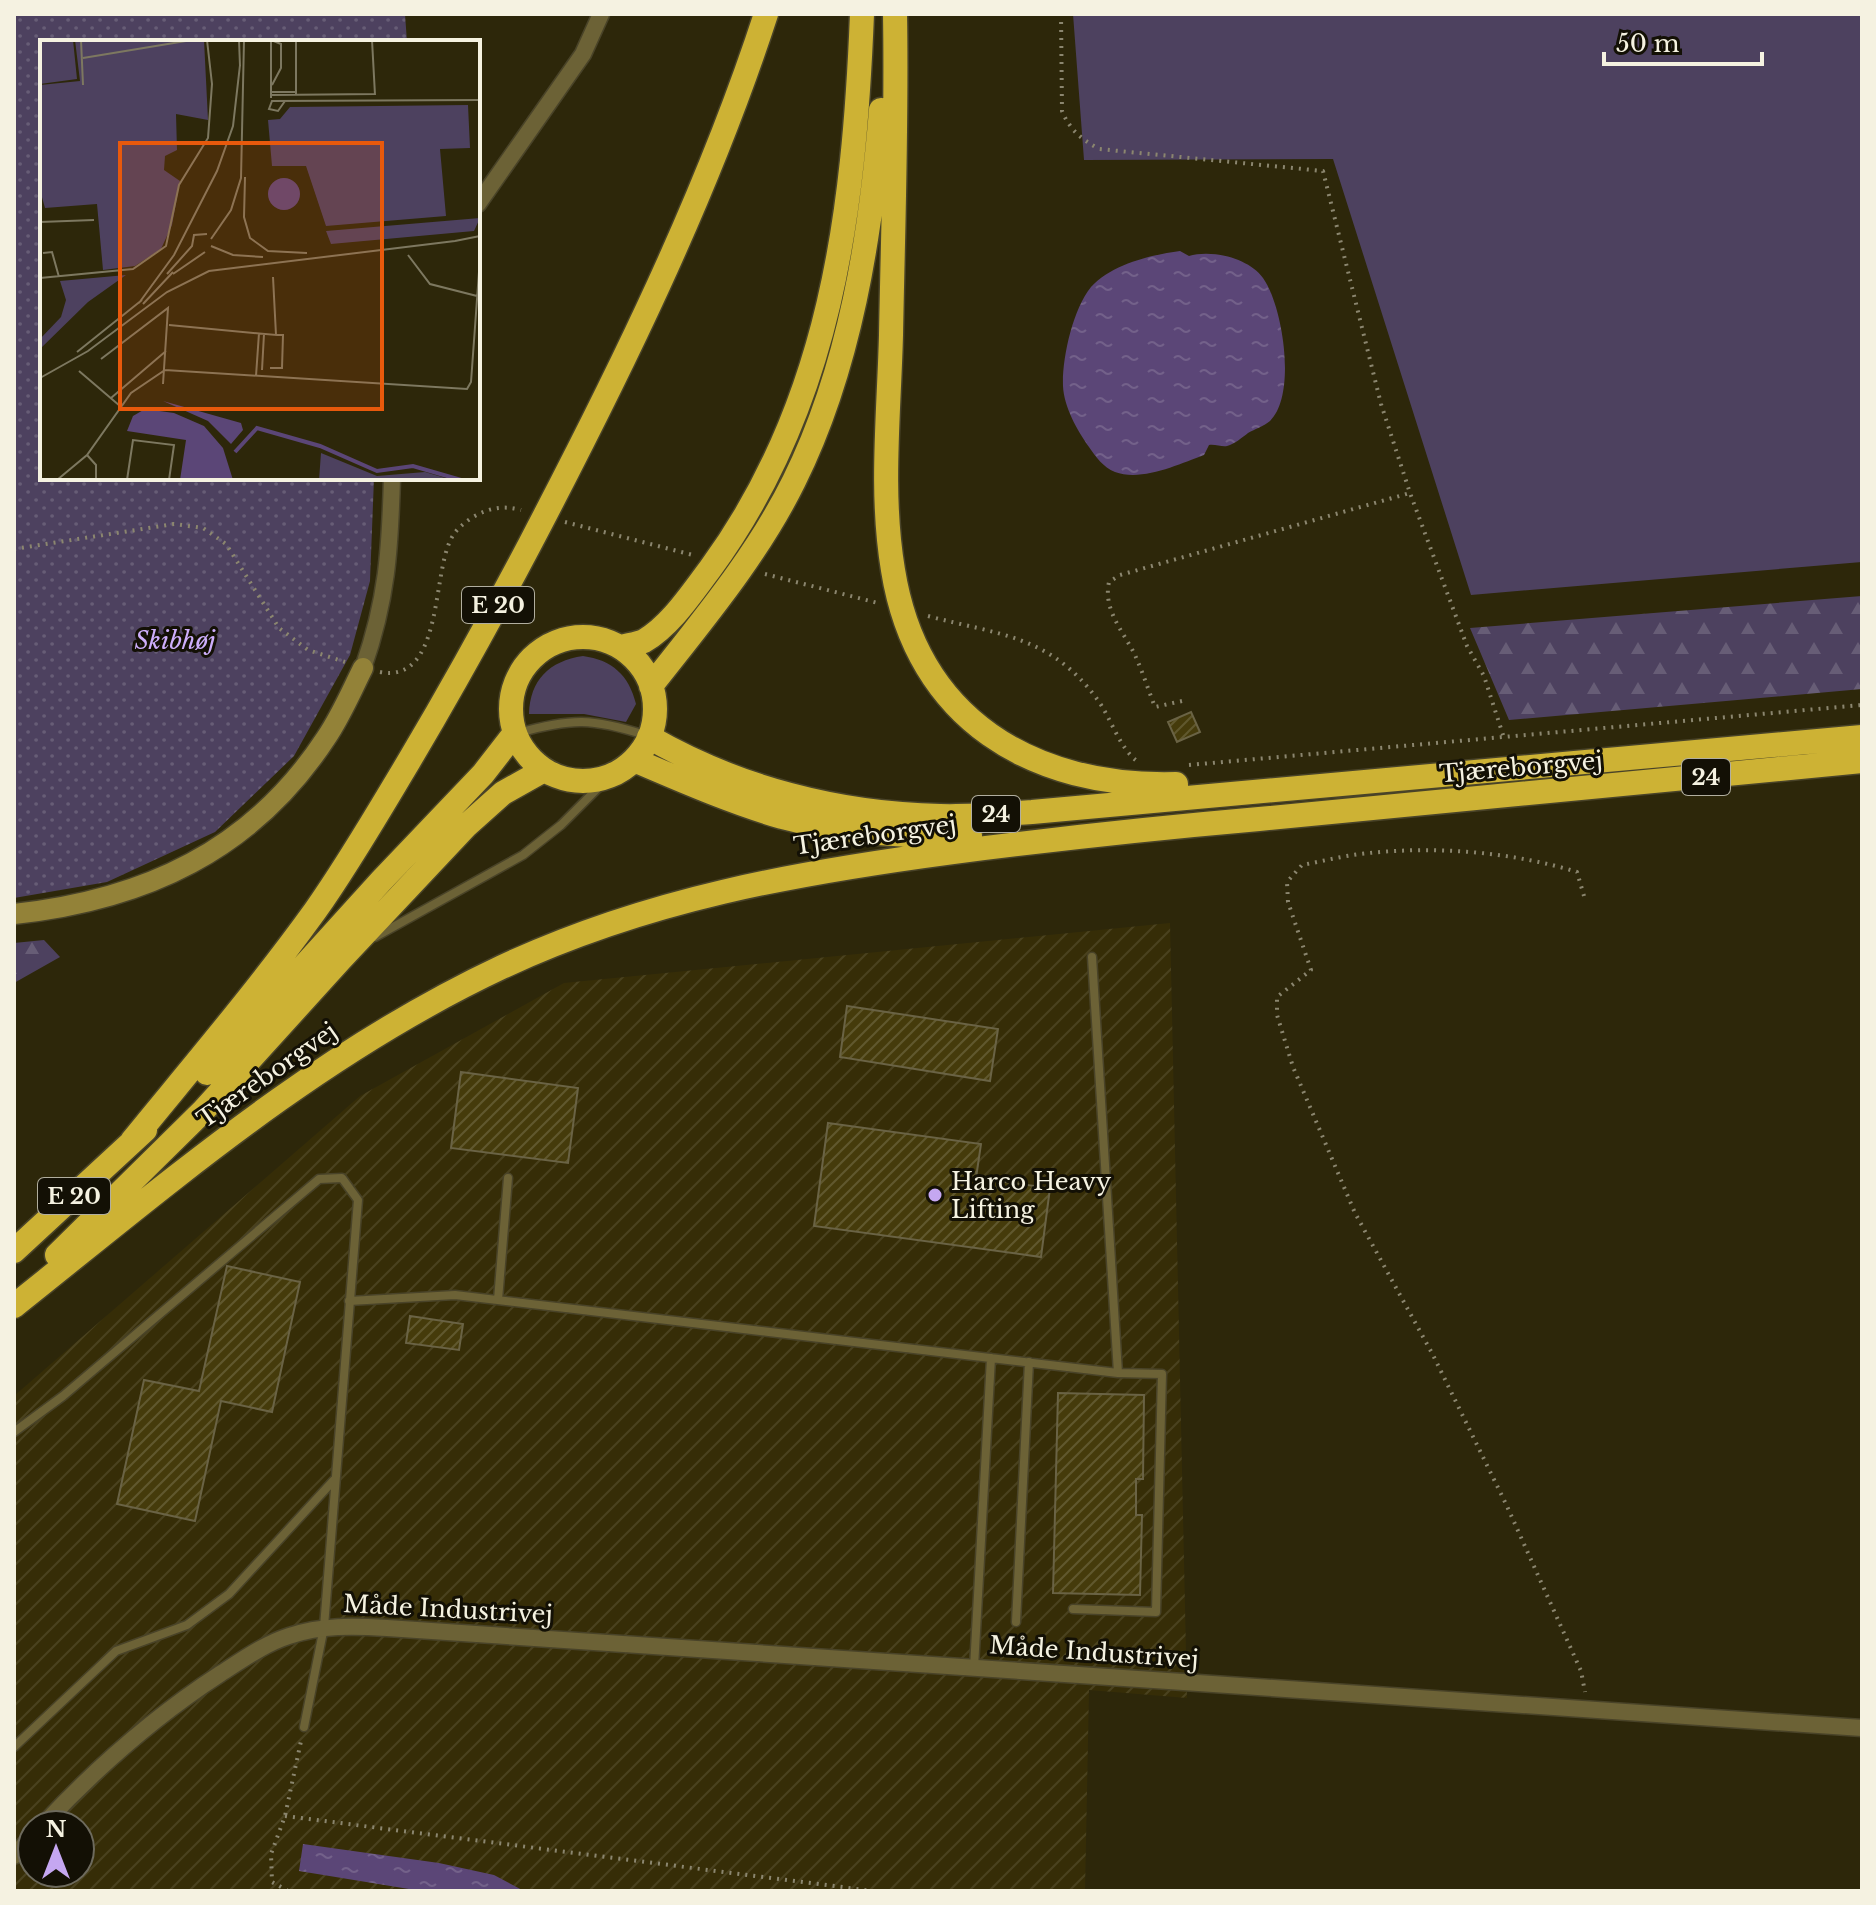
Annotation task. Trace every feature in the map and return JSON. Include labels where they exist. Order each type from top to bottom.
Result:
[{"type":"highway","name":"E 20","points":[[132,1141],[317,908],[454,683],[547,511],[626,355],[715,149],[766,14]]},
{"type":"highway","points":[[621,647],[642,642],[667,621],[697,586],[724,550],[781,449],[823,331],[846,216],[859,87],[862,14]]},
{"type":"highway","points":[[651,686],[756,546],[794,481],[826,400],[848,332],[871,208],[887,14]]},
{"type":"highway","points":[[895,14],[897,99],[888,528],[899,599],[909,630],[932,677],[957,707],[991,738],[1020,755],[1091,779],[1135,786],[1354,783]]},
{"type":"highway","name":"E 20","points":[[514,734],[510,715],[515,686],[529,660],[545,647],[563,639],[583,637],[621,647]]},
{"type":"highway","points":[[514,734],[531,761],[559,778],[594,781],[610,776],[634,760],[649,737],[655,702],[651,686],[639,664],[621,647]]},
{"type":"highway","name":"Tjæreborgvej","points":[[14,1251],[132,1141],[187,1095],[381,881],[483,774],[514,734]]},
{"type":"highway","name":"24","points":[[649,737],[689,759],[755,785],[808,800],[873,811],[941,816],[1032,812],[1354,783]]},
{"type":"highway","name":"Tjæreborgvej","points":[[1354,783],[1862,737]]},
{"type":"highway","name":"24","points":[[634,760],[719,796],[785,818],[852,830],[937,837],[1081,835]]},
{"type":"highway","name":"Tjæreborgvej","points":[[14,1306],[256,1114],[331,1061],[442,997],[505,966],[636,915],[768,880],[833,868],[1081,835],[1551,793],[1862,761]]},
{"type":"highway","name":"Tjæreborgvej","points":[[14,1297],[203,1111],[475,818],[503,793],[544,770]]},
{"type":"street","points":[[480,201],[583,54],[601,14]]},
{"type":"street","points":[[14,914],[83,905],[136,889],[176,872],[231,838],[262,813],[307,765],[327,737],[363,668],[381,612],[390,553],[392,480]]},
{"type":"street","name":"Måde Industrivej","points":[[58,1809],[145,1727],[190,1695],[256,1651],[288,1636],[324,1627],[387,1628],[1862,1728]]},
{"type":"lane","points":[[514,734],[559,722],[574,722],[605,723],[649,737]]},
{"type":"lane","points":[[341,959],[401,921],[523,855],[561,825],[610,776]]},
{"type":"lane","points":[[1092,957],[1118,1373]]},
{"type":"lane","name":"Måde Industrivej","points":[[14,1432],[75,1386],[319,1179],[342,1178],[358,1200],[324,1627]]},
{"type":"lane","points":[[498,1300],[508,1178]]},
{"type":"lane","points":[[349,1301],[455,1295],[1118,1373],[1162,1374],[1156,1612],[1073,1609]]},
{"type":"lane","points":[[974,1668],[991,1358]]},
{"type":"lane","points":[[1016,1622],[1029,1362]]},
{"type":"lane","points":[[14,1747],[116,1651],[187,1625],[229,1594],[335,1479]]},
{"type":"lane","points":[[304,1727],[324,1627]]},
{"type":"path","points":[[1061,14],[1062,111],[1079,138],[1099,149],[1323,171],[1381,404],[1410,493],[1467,646],[1484,676],[1504,738]]},
{"type":"path","points":[[1182,701],[1155,707],[1135,655],[1112,612],[1108,601],[1109,582],[1120,575],[1410,493]]},
{"type":"path","points":[[14,549],[174,524],[203,528],[226,544],[279,628],[308,650],[363,668],[397,673],[416,661],[431,630],[446,554],[456,532],[465,522],[489,509],[509,507],[521,510]]},
{"type":"path","points":[[565,522],[693,555]]},
{"type":"path","points":[[765,574],[878,603]]},
{"type":"path","points":[[928,616],[1026,642],[1055,655],[1077,672],[1097,698],[1129,755],[1144,764]]},
{"type":"path","points":[[1186,765],[1862,705]]},
{"type":"path","points":[[1584,896],[1577,872],[1546,862],[1472,852],[1369,853],[1302,865],[1287,882],[1288,902],[1311,970],[1277,997],[1277,1015],[1293,1067],[1355,1213],[1433,1355],[1506,1504],[1581,1671],[1589,1710]]},
{"type":"path","points":[[288,1891],[272,1882],[271,1854],[285,1816],[304,1727]]},
{"type":"path","points":[[285,1816],[873,1891]]},
{"type":"shaded area","points":[[1170,923],[1187,1698],[1089,1690],[1085,1891],[14,1891],[14,1396],[360,1096],[564,983]]},
{"type":"green space","name":"Skibhøj","points":[[14,14],[405,14],[407,40],[40,40],[40,480],[374,480],[370,581],[350,655],[294,756],[215,832],[107,882],[14,898]]},
{"type":"green space","points":[[1073,14],[1862,14],[1862,562],[1471,595],[1333,159],[1084,160]]},
{"type":"green space","points":[[1862,596],[1862,689],[1509,720],[1470,628]]},
{"type":"green space","points":[[583,656],[611,665],[624,677],[636,704],[626,722],[584,714],[529,714],[533,691],[544,674],[560,662]]},
{"type":"green space","points":[[44,940],[60,957],[14,983],[14,943]]},
{"type":"water","points":[[1180,251],[1189,256],[1208,254],[1239,260],[1263,278],[1281,329],[1285,372],[1283,392],[1270,421],[1238,441],[1225,446],[1209,445],[1204,455],[1172,467],[1126,475],[1103,465],[1076,426],[1069,410],[1063,375],[1070,334],[1085,296],[1100,279],[1132,262]]},
{"type":"water","points":[[303,1844],[439,1863],[494,1875],[524,1891],[421,1891],[299,1871]]},
{"type":"building","points":[[1191,712],[1200,732],[1177,742],[1168,722]]},
{"type":"building","points":[[847,1006],[998,1029],[990,1081],[840,1057]]},
{"type":"building","points":[[461,1072],[578,1088],[568,1163],[451,1148]]},
{"type":"building","points":[[828,1123],[981,1144],[976,1178],[1050,1188],[1041,1257],[814,1226]]},
{"type":"building","points":[[227,1266],[300,1282],[272,1412],[221,1401],[195,1521],[117,1504],[144,1380],[199,1391]]},
{"type":"building","points":[[410,1316],[463,1324],[459,1350],[406,1343]]},
{"type":"building","points":[[1058,1393],[1144,1395],[1143,1479],[1136,1479],[1136,1515],[1142,1515],[1140,1595],[1053,1593]]},
{"type":"place","name":"Harco Heavy Lifting","points":[[935,1195]]}]
